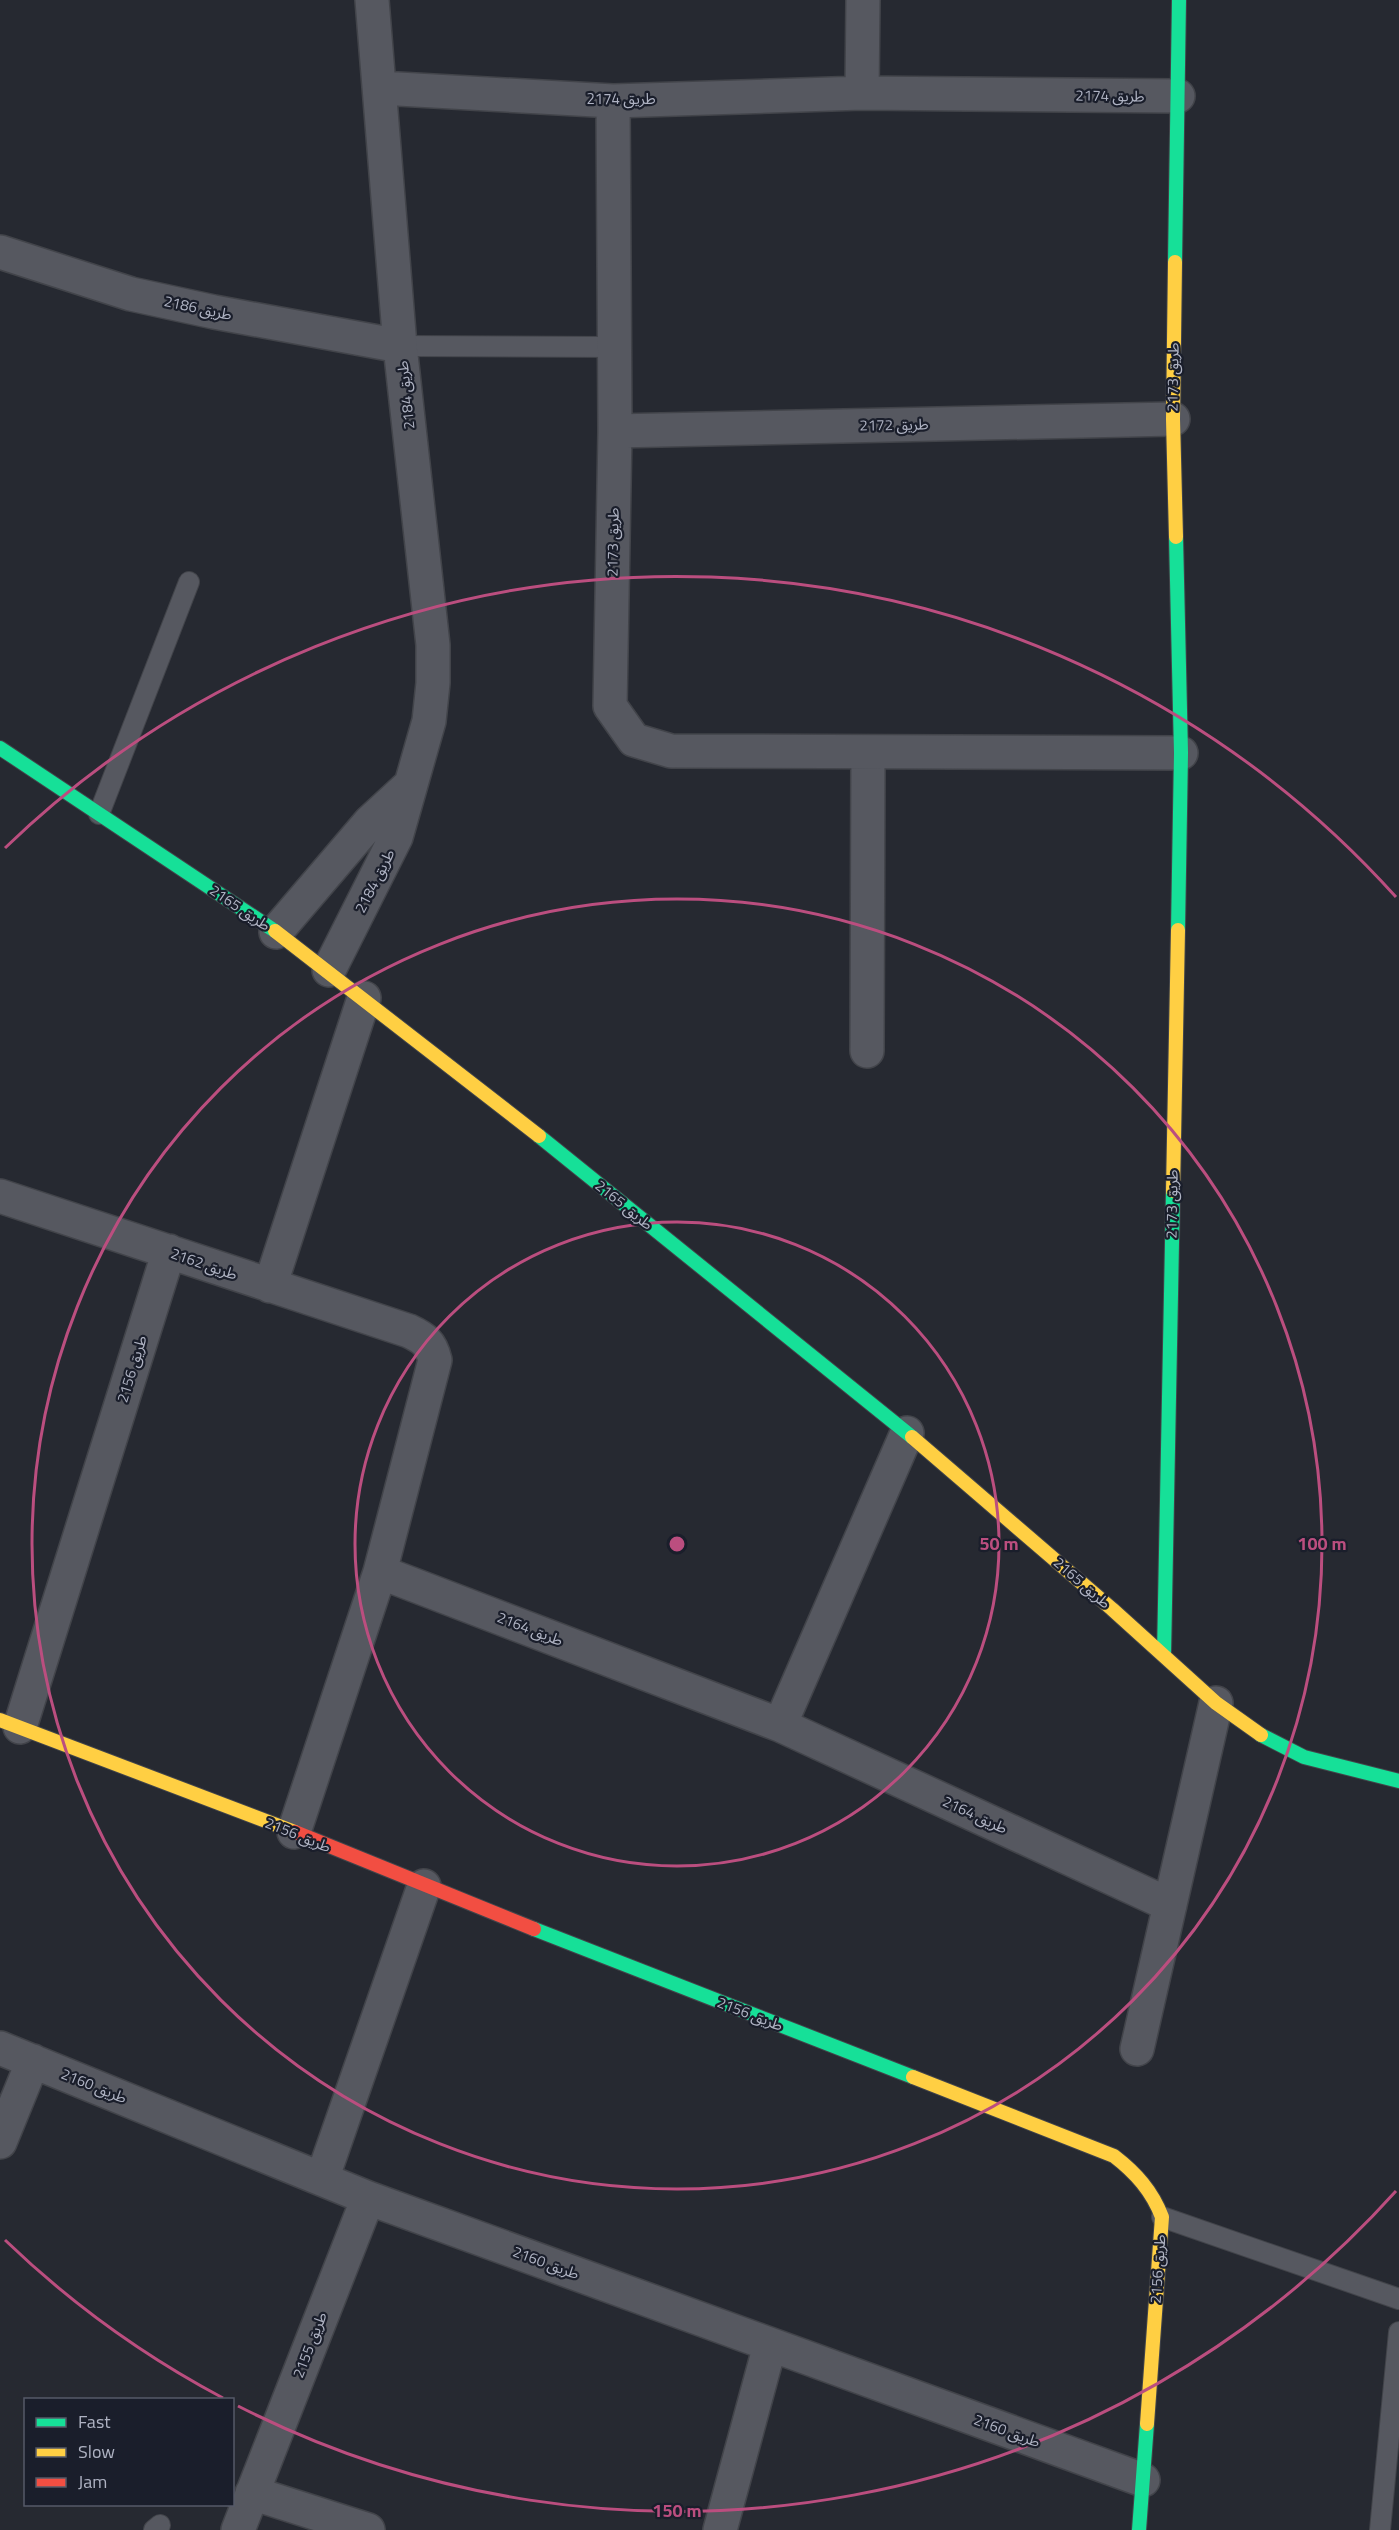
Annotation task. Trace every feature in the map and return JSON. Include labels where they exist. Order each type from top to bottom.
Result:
[{"type":"street","name":"طريق 2184","points":[[329,970],[386,862],[401,821],[408,787],[429,721],[433,645],[400,346],[372,0]]},
{"type":"street","points":[[862,93],[863,0]]},
{"type":"street","name":"طريق 2173","points":[[1164,1655],[1181,753],[1173,419],[1179,0]]},
{"type":"street","name":"طريق 2174","points":[[380,88],[613,101],[862,93],[1178,96]]},
{"type":"street","name":"طريق 2173","points":[[613,101],[615,430],[610,706],[634,740],[670,751],[1181,753]]},
{"type":"street","name":"طريق 2186","points":[[0,252],[131,294],[214,312],[400,346]]},
{"type":"street","name":"طريق 2172","points":[[615,430],[1173,419]]},
{"type":"street","points":[[867,1051],[868,753]]},
{"type":"street","name":"طريق 2165","points":[[1,754],[99,814],[329,970],[907,1433],[1164,1655],[1216,1703],[1258,1733],[1304,1757],[1399,1781]]},
{"type":"street","name":"طريق 2184","points":[[276,932],[370,822],[408,787]]},
{"type":"street","points":[[270,1286],[364,998]]},
{"type":"street","name":"طريق 2162","points":[[0,1196],[409,1331],[423,1338],[432,1347],[435,1360],[380,1572],[294,1832]]},
{"type":"street","name":"طريق 2156","points":[[169,1251],[10,1724],[294,1832],[424,1886],[1114,2156],[1134,2170],[1149,2188],[1162,2217],[1139,2530]]},
{"type":"street","points":[[780,1725],[907,1433]]},
{"type":"street","name":"طريق 2164","points":[[380,1572],[780,1725],[1170,1905]]},
{"type":"street","points":[[1137,2049],[1216,1703]]},
{"type":"street","points":[[322,2179],[424,1886]]},
{"type":"street","name":"طريق 2160","points":[[0,2048],[368,2198],[1143,2480]]},
{"type":"street","points":[[0,2142],[33,2061]]},
{"type":"street","name":"طريق 2155","points":[[238,2530],[368,2198]]},
{"type":"street","points":[[720,2530],[770,2345]]},
{"type":"street","points":[[252,2493],[368,2530]]},
{"type":"lane","points":[[400,346],[615,347]]},
{"type":"lane","points":[[99,814],[189,582]]},
{"type":"lane","points":[[1162,2217],[1399,2299]]},
{"type":"lane","points":[[1380,2530],[1399,2332]]},
{"type":"traffic: fast","points":[[1175,262],[1179,0]]},
{"type":"traffic: fast","points":[[1176,537],[1181,753],[1178,930]]},
{"type":"traffic: fast","points":[[0,748],[275,931]]},
{"type":"traffic: fast","points":[[539,1136],[912,1437]]},
{"type":"traffic: fast","points":[[1164,1655],[1173,1191]]},
{"type":"traffic: fast","points":[[1261,1735],[1304,1757],[1399,1781]]},
{"type":"traffic: fast","points":[[534,1929],[913,2077]]},
{"type":"traffic: fast","points":[[1139,2530],[1147,2424]]},
{"type":"traffic: slow","points":[[1175,262],[1173,419],[1176,537]]},
{"type":"traffic: slow","points":[[1173,1191],[1178,930]]},
{"type":"traffic: slow","points":[[275,931],[539,1136]]},
{"type":"traffic: slow","points":[[912,1437],[1112,1609],[1216,1703],[1261,1735]]},
{"type":"traffic: slow","points":[[0,1720],[295,1832]]},
{"type":"traffic: slow","points":[[913,2077],[1114,2156],[1136,2176],[1148,2191],[1162,2217],[1147,2424]]},
{"type":"traffic: jam","points":[[295,1832],[534,1929]]}]
